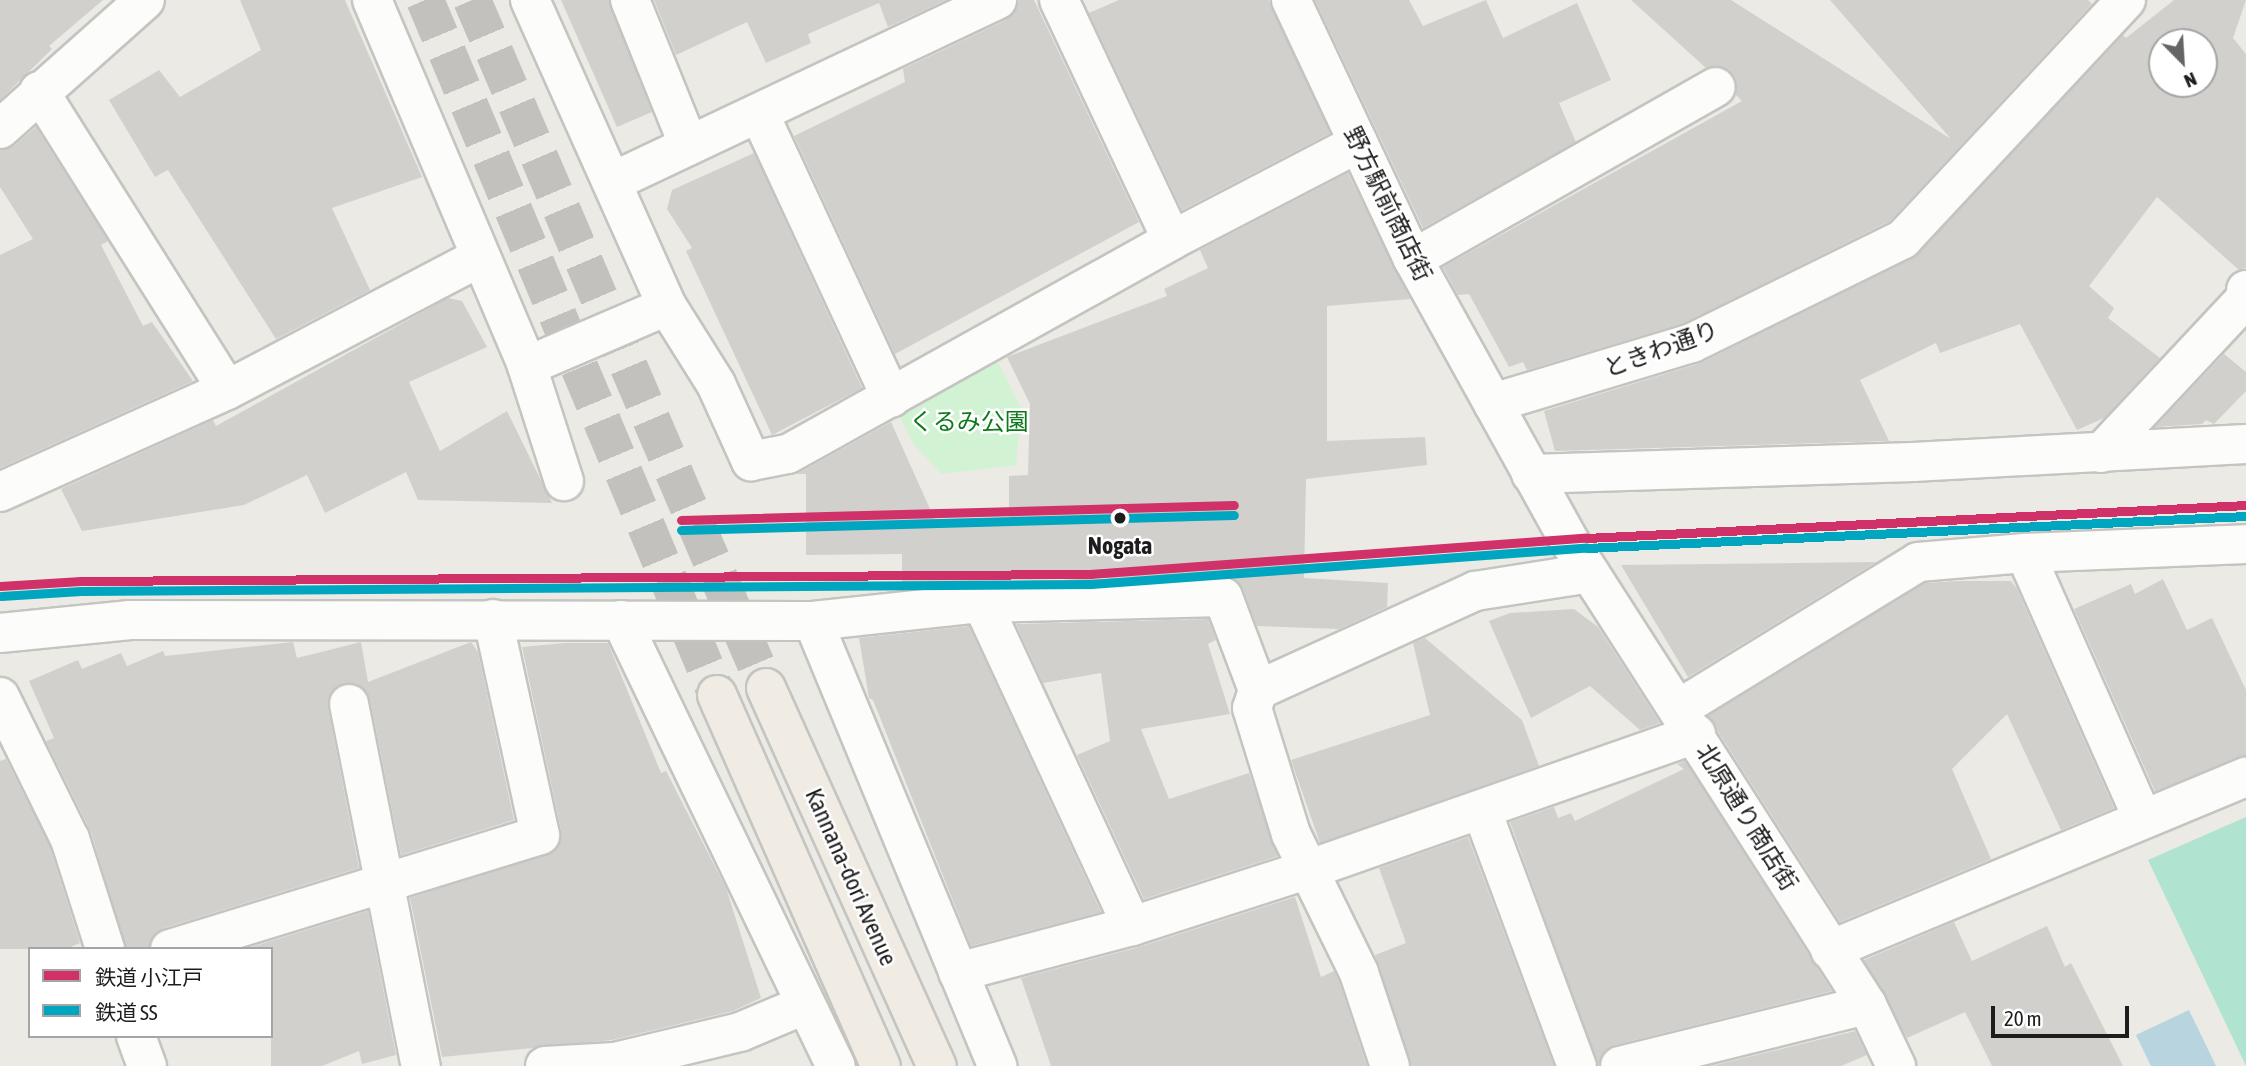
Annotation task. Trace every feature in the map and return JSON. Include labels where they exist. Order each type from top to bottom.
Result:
[{"type":"main road","name":"Kannana-dori Avenue","points":[[766,688],[937,1066]]},
{"type":"main road","name":"Kannana-dori Avenue","points":[[717,695],[881,1066]]},
{"type":"street","points":[[0,129],[39,91],[145,0]]},
{"type":"street","points":[[372,0],[478,258],[527,366],[564,481]]},
{"type":"street","points":[[530,0],[667,306],[716,384],[751,461],[788,454],[1172,240],[1358,143]]},
{"type":"street","points":[[630,0],[689,146]]},
{"type":"street","points":[[612,182],[997,0]]},
{"type":"street","points":[[1059,0],[1172,240]]},
{"type":"street","name":"野方駅前商店街","points":[[1291,0],[1413,259],[1531,474]]},
{"type":"street","name":"ときわ通り","points":[[1493,403],[1692,342],[1903,239],[2126,0]]},
{"type":"street","points":[[1413,259],[1716,87]]},
{"type":"street","points":[[39,91],[227,390]]},
{"type":"street","points":[[759,113],[891,398]]},
{"type":"street","points":[[0,492],[227,390],[478,258]]},
{"type":"street","points":[[2101,453],[2246,298],[2246,290]]},
{"type":"street","points":[[527,366],[667,306]]},
{"type":"street","points":[[1531,474],[2101,453],[2246,444]]},
{"type":"street","name":"北原通り商店街","points":[[1531,474],[1590,573],[1688,721],[1867,1005],[1896,1066]]},
{"type":"street","points":[[958,972],[1132,926],[1482,811],[1688,721],[1728,676],[1918,562],[2025,553],[2246,544]]},
{"type":"street","points":[[2025,553],[2143,819]]},
{"type":"street","points":[[1258,690],[1475,591],[1590,573]]},
{"type":"street","points":[[0,633],[130,620],[813,621],[982,603],[1223,597],[1258,690],[1252,708],[1291,834],[1359,973],[1390,1066]]},
{"type":"street","points":[[982,603],[1132,926]]},
{"type":"street","points":[[176,947],[540,835],[493,620]]},
{"type":"street","points":[[621,620],[804,1005],[836,1066]]},
{"type":"street","points":[[813,621],[997,1066]]},
{"type":"street","points":[[349,705],[421,1066]]},
{"type":"street","points":[[5,722],[70,839],[104,947]]},
{"type":"street","points":[[1830,950],[2246,777]]},
{"type":"street","points":[[1482,811],[1577,1066]]},
{"type":"street","points":[[545,1066],[615,1062],[740,1032],[804,1005]]},
{"type":"street","points":[[1620,1066],[1867,1005]]},
{"type":"street","points":[[137,1038],[147,1066]]},
{"type":"green space","name":"くるみ公園","points":[[993,352],[1021,408],[1016,465],[942,474],[914,445],[895,408]]},
{"type":"green space","points":[[2246,817],[2246,1066],[2148,860]]},
{"type":"water","points":[[2189,1010],[2216,1066],[2151,1066],[2136,1035]]},
{"type":"building","points":[[0,0],[103,0],[49,46],[52,49],[0,100]]},
{"type":"building","points":[[240,0],[345,0],[422,177],[332,208],[370,290],[276,339],[168,170],[155,177],[109,100],[159,70],[180,97],[261,50]]},
{"type":"building","points":[[561,0],[609,0],[652,112],[617,127]]},
{"type":"building","points":[[654,0],[946,0],[888,27],[879,3],[808,34],[811,43],[766,63],[747,22],[676,55]]},
{"type":"building","points":[[1019,0],[1034,0],[1139,222],[895,354],[794,136],[905,82],[903,69],[1006,20]]},
{"type":"building","points":[[1119,0],[1269,0],[1330,133],[1182,210],[1089,13]]},
{"type":"building","points":[[1315,0],[1409,0],[1423,26],[1486,0],[1503,38],[1577,3],[1611,80],[1559,103],[1576,142],[1423,228]]},
{"type":"building","points":[[1631,0],[1731,0],[1951,139],[1830,0],[2088,0],[2092,4],[1890,221],[1684,323],[1527,370],[1523,362],[1509,367],[1469,294],[1458,295],[1443,267],[1742,101],[1736,95],[1735,77],[1728,69],[1706,68]]},
{"type":"building","points":[[2174,0],[2246,0],[2233,38],[2246,54],[2246,268],[2239,270],[2157,197],[2089,286],[2114,308],[2108,318],[2160,358],[2104,418],[2077,430],[2020,324],[1940,353],[1936,343],[1860,380],[1889,441],[1555,451],[1544,411],[1701,363],[1913,258],[2123,35],[2126,38]]},
{"type":"building","points":[[36,127],[108,241],[101,245],[143,326],[152,322],[193,381],[0,468],[0,255],[33,239],[0,187],[0,150],[14,146]]},
{"type":"building","points":[[754,153],[862,388],[772,435],[686,251],[692,248],[667,209],[672,190]]},
{"type":"building","points":[[1348,173],[1410,299],[1327,306],[1327,441],[1425,437],[1427,465],[1306,479],[1304,578],[1388,583],[1387,607],[1339,629],[1257,626],[1243,589],[1236,579],[1223,575],[981,581],[902,590],[902,554],[806,555],[806,474],[797,474],[891,422],[935,520],[1009,518],[1009,476],[1028,475],[1030,404],[1007,357],[1167,296],[1164,289],[1208,268],[1200,250]]},
{"type":"building","points":[[448,298],[462,301],[487,347],[409,382],[440,451],[507,411],[552,503],[418,500],[406,472],[325,513],[307,475],[244,505],[82,531],[61,489],[213,420],[216,426]]},
{"type":"building","points":[[2224,354],[2246,372],[2246,391],[2214,424],[2206,420],[2202,424],[2155,427]]},
{"type":"building","points":[[1876,562],[1688,677],[1621,565]]},
{"type":"building","points":[[2163,579],[2187,630],[2212,618],[2246,690],[2246,756],[2155,791],[2074,609],[2131,584],[2135,594]]},
{"type":"building","points":[[2011,581],[2017,589],[2114,808],[2061,830],[2007,714],[1952,769],[1991,859],[1840,922],[1708,716],[1925,583]]},
{"type":"building","points":[[1574,609],[1598,627],[1660,723],[1640,730],[1590,686],[1531,718],[1489,621],[1510,613]]},
{"type":"building","points":[[1208,619],[1216,640],[1208,644],[1230,714],[1141,729],[1169,799],[1249,773],[1278,856],[1144,899],[1077,755],[1110,741],[1101,673],[1043,683],[1016,624]]},
{"type":"building","points":[[969,626],[1101,912],[971,946],[873,700],[869,698],[859,638]]},
{"type":"building","points":[[1425,638],[1522,720],[1539,766],[1320,843],[1291,760],[1430,715],[1413,643]]},
{"type":"building","points":[[293,642],[297,658],[361,642],[368,682],[471,642],[478,652],[514,820],[401,855],[370,700],[357,684],[344,683],[329,696],[328,708],[359,868],[164,928],[154,935],[150,947],[125,947],[91,832],[46,741],[54,738],[29,681],[78,660],[82,669],[121,653],[127,666],[163,651],[165,656]]},
{"type":"building","points":[[608,643],[661,773],[666,771],[726,888],[761,998],[733,1011],[612,1040],[442,1057],[410,898],[556,850],[561,830],[522,647]]},
{"type":"building","points":[[6,759],[50,847],[80,943],[71,947],[0,949],[0,761]]},
{"type":"building","points":[[1685,761],[1832,991],[1615,1045],[1604,1051],[1598,1066],[1510,822],[1554,807],[1558,818],[1571,813],[1575,821],[1684,769],[1677,764]]},
{"type":"building","points":[[1468,837],[1554,1066],[1411,1066],[1375,955],[1406,943],[1379,868]]},
{"type":"building","points":[[1295,897],[1321,977],[1334,971],[1339,981],[1367,1066],[1051,1066],[1021,978],[1139,947]]},
{"type":"building","points":[[368,911],[396,1055],[362,1064],[359,1051],[322,1066],[271,1066],[273,947],[251,947]]},
{"type":"building","points":[[1954,922],[1972,961],[2047,926],[2065,967],[2071,963],[2123,1066],[1992,1066],[1965,1012],[1907,1038],[1864,960]]},
{"type":"building","points":[[1855,1031],[1867,1055],[1841,1066],[1711,1066]]},
{"type":"tunnel","points":[[425,0],[717,695]]},
{"type":"tunnel","points":[[472,0],[766,688]]},
{"type":"rail line","name":"小江戸","points":[[681,520],[1234,505]]},
{"type":"rail line","name":"小江戸","points":[[0,586],[81,581],[1091,574],[1586,538],[2246,505]]},
{"type":"rail line","name":"SS","points":[[681,530],[1234,515]]},
{"type":"rail line","name":"SS","points":[[1,596],[81,591],[1091,584],[1587,548],[2246,516]]},
{"type":"place","name":"Nogata","points":[[1120,518]]}]
